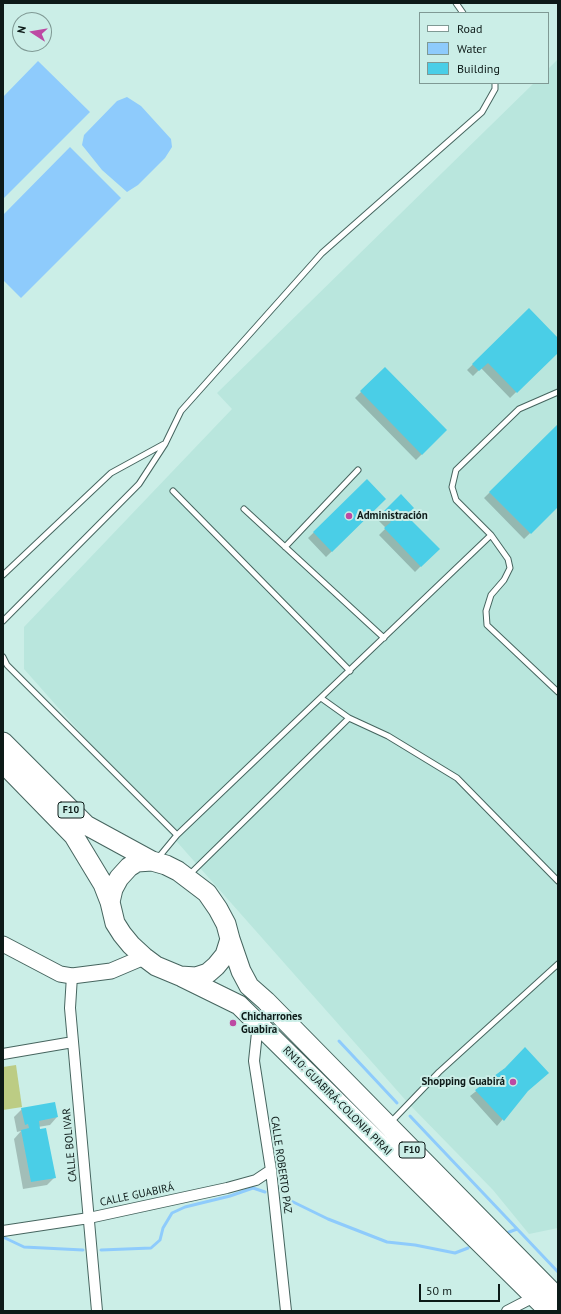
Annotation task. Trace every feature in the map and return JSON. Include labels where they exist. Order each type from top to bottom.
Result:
[{"type":"highway","name":"F10","points":[[3,742],[86,825],[153,861],[166,865],[188,877],[207,893],[226,924],[230,939],[225,955],[216,966],[208,972],[196,977],[180,976],[156,966],[131,946],[115,922],[110,902],[102,884],[74,836],[3,763]]},
{"type":"highway","points":[[110,902],[113,889],[119,878],[128,867],[137,862],[153,861]]},
{"type":"highway","name":"RN10: GUABIRÁ-COLONIA PIRAI","points":[[230,939],[241,971],[249,986],[558,1298]]},
{"type":"highway","name":"RN10: GUABIRÁ-COLONIA PIRAI","points":[[180,976],[239,1005],[548,1311]]},
{"type":"street","points":[[3,944],[60,974],[72,976],[111,971],[144,957]]},
{"type":"street","name":"CALLE BOLIVAR","points":[[72,976],[70,1008],[97,1311]]},
{"type":"street","name":"CALLE ROBERTO PAZ","points":[[258,1023],[254,1061],[271,1170],[286,1311]]},
{"type":"street","points":[[3,1054],[73,1042]]},
{"type":"street","name":"CALLE GUABIRÁ","points":[[3,1231],[89,1218],[242,1184],[256,1180],[271,1170]]},
{"type":"street","points":[[507,1311],[534,1297]]},
{"type":"lane","points":[[456,3],[462,12]]},
{"type":"lane","points":[[3,621],[139,484],[165,444],[181,411],[322,253],[482,112],[495,89],[495,84]]},
{"type":"lane","points":[[558,392],[519,409],[456,470],[452,488],[456,500],[491,535],[508,558],[510,568],[504,580],[491,595],[486,611],[488,625],[558,692]]},
{"type":"lane","points":[[3,575],[111,473],[165,444]]},
{"type":"lane","points":[[286,547],[358,470]]},
{"type":"lane","points":[[173,492],[350,671]]},
{"type":"lane","points":[[244,509],[384,638]]},
{"type":"lane","points":[[153,861],[177,835],[491,535]]},
{"type":"lane","points":[[3,657],[7,665],[177,835]]},
{"type":"lane","points":[[321,698],[349,718],[388,736],[457,778],[558,882]]},
{"type":"lane","points":[[188,877],[349,718]]},
{"type":"lane","points":[[388,1125],[439,1072],[558,964]]},
{"type":"shaded area","points":[[558,59],[558,1228],[529,1234],[493,1190],[409,1104],[24,669],[24,627],[232,409],[217,393],[533,84],[549,84],[549,68]]},
{"type":"green space","points":[[16,1065],[22,1107],[3,1110],[3,1067]]},
{"type":"water","points":[[38,61],[90,112],[3,199],[3,97]]},
{"type":"water","points":[[127,97],[141,106],[171,139],[172,147],[165,158],[138,185],[127,192],[102,170],[82,145],[84,135],[117,101]]},
{"type":"water","points":[[70,147],[121,198],[21,298],[3,280],[3,215]]},
{"type":"building","points":[[529,308],[558,338],[558,353],[517,393],[488,363],[479,371],[472,364]]},
{"type":"building","points":[[385,367],[447,430],[422,455],[360,391]]},
{"type":"building","points":[[558,424],[558,507],[531,534],[489,492]]},
{"type":"building","name":"Administración","points":[[367,479],[386,499],[332,552],[313,532]]},
{"type":"building","points":[[401,494],[414,508],[406,515],[440,549],[421,567],[384,528],[391,522],[382,513]]},
{"type":"building","name":"Shopping Guabirá","points":[[525,1047],[549,1073],[528,1091],[504,1121],[475,1090],[505,1068]]},
{"type":"building","points":[[55,1102],[58,1117],[39,1121],[40,1129],[46,1128],[56,1178],[31,1182],[21,1130],[29,1128],[28,1124],[25,1125],[21,1108]]},
{"type":"waterway","points":[[339,1041],[397,1103]]},
{"type":"waterway","points":[[410,1116],[558,1272]]},
{"type":"waterway","points":[[101,1250],[151,1248],[160,1240],[163,1228],[172,1213],[185,1207],[230,1196],[253,1188],[265,1192]]},
{"type":"waterway","points":[[283,1197],[328,1219],[387,1242],[415,1245],[455,1253],[468,1248]]},
{"type":"waterway","points":[[504,1234],[517,1229]]},
{"type":"waterway","points":[[5,1238],[24,1247],[83,1250]]},
{"type":"place","name":"Administración","points":[[349,516]]},
{"type":"place","name":"Chicharrones Guabira","points":[[233,1023]]},
{"type":"place","name":"Shopping Guabirá","points":[[513,1082]]}]
